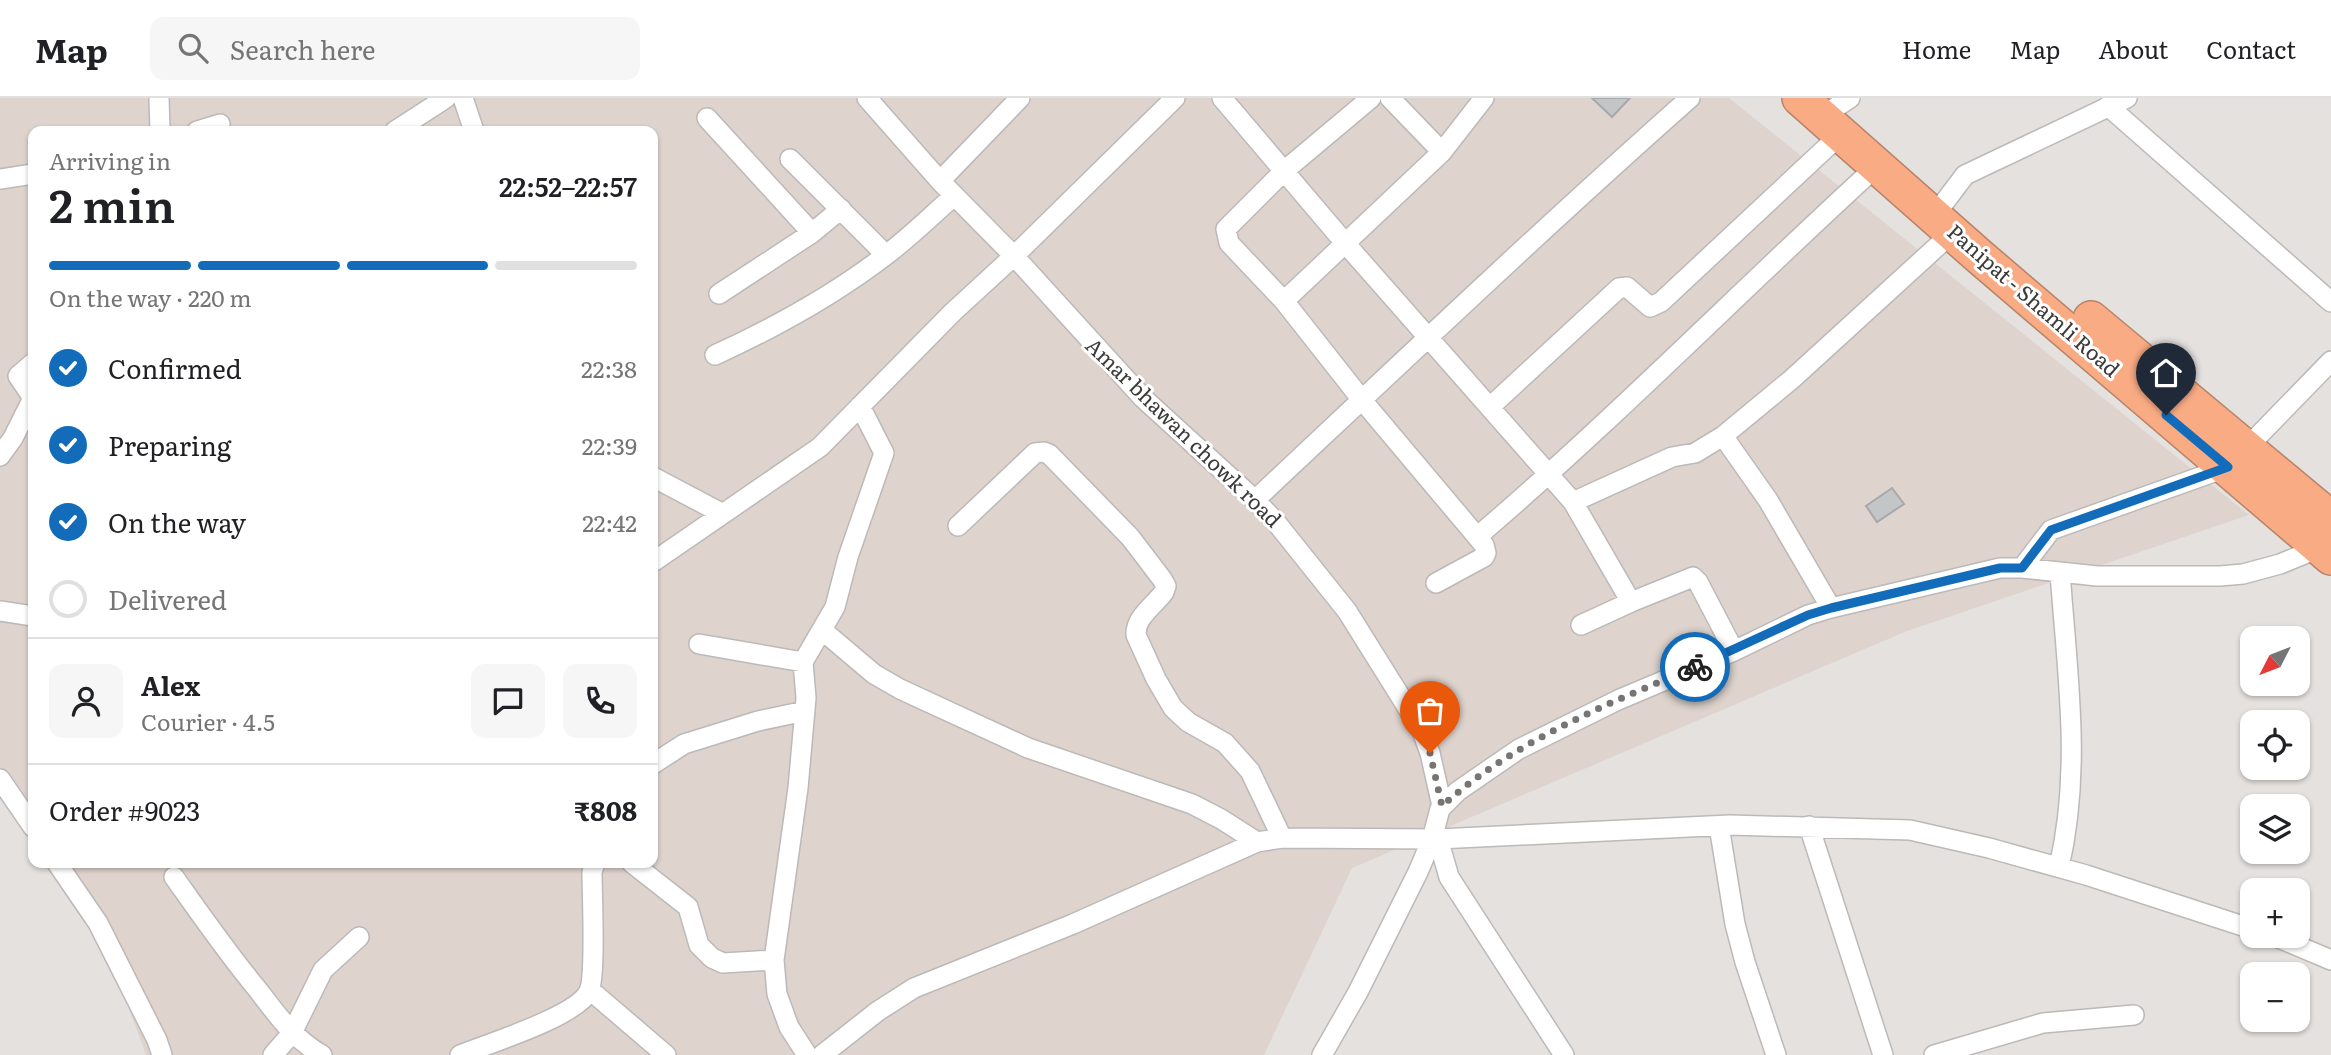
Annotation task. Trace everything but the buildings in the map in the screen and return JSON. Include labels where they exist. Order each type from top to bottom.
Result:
[{"type":"highway","name":"Panipat - Shamli Road","points":[[1831,108],[1944,215]]},
{"type":"highway","name":"Panipat - Shamli Road","points":[[1831,108],[1877,166],[1944,215],[2237,458],[2328,541]]},
{"type":"street","points":[[159,98],[160,126]]},
{"type":"street","points":[[403,126],[446,98]]},
{"type":"street","points":[[463,98],[472,126]]},
{"type":"street","name":"Amar bhawan chowk road","points":[[867,98],[940,181],[1014,257],[1143,398],[1255,500],[1307,559],[1346,611],[1414,718],[1430,753],[1442,806]]},
{"type":"street","points":[[940,181],[1020,98]]},
{"type":"street","points":[[658,559],[820,447],[953,312],[1014,257],[1175,98]]},
{"type":"street","points":[[1222,98],[1345,243],[1573,502],[1631,602]]},
{"type":"street","points":[[1371,98],[1284,171],[1226,229],[1226,234],[1229,243],[1284,301],[1362,400],[1486,548],[1484,557],[1436,583]]},
{"type":"street","points":[[1390,98],[1442,152]]},
{"type":"street","points":[[1284,301],[1442,152],[1484,98]]},
{"type":"street","points":[[1255,500],[1558,215],[1690,98]]},
{"type":"street","points":[[1573,502],[1672,457],[1695,453],[1723,436],[1792,379],[1944,215],[1965,174],[2127,98]]},
{"type":"street","points":[[2108,106],[2331,302]]},
{"type":"street","points":[[1490,407],[1619,288],[1627,287],[1650,307],[1661,302],[1831,108]]},
{"type":"street","points":[[707,118],[812,233]]},
{"type":"street","points":[[213,126],[220,124]]},
{"type":"street","points":[[790,159],[886,255]]},
{"type":"street","points":[[1478,536],[1549,475],[1775,258],[1877,166]]},
{"type":"street","points":[[0,179],[28,175]]},
{"type":"street","points":[[715,355],[757,336],[841,286],[886,255],[954,195]]},
{"type":"street","points":[[719,294],[812,233],[841,209]]},
{"type":"street","points":[[2022,568],[2051,530],[2237,458],[2331,361]]},
{"type":"street","points":[[28,367],[18,376],[28,391]]},
{"type":"street","points":[[0,456],[10,425],[28,404]]},
{"type":"street","points":[[807,1055],[789,1027],[777,994],[774,960],[798,788],[804,711],[803,662],[835,607],[848,557],[884,453],[860,406]]},
{"type":"street","points":[[1723,436],[1768,500],[1831,608]]},
{"type":"street","points":[[958,526],[1035,453],[1049,454],[1130,537],[1162,579],[1166,586],[1164,592],[1138,622],[1136,628],[1136,635],[1156,679],[1179,716],[1225,743],[1250,771],[1282,838]]},
{"type":"street","points":[[658,480],[723,514]]},
{"type":"street","points":[[1322,1055],[1358,992],[1435,839],[1442,806],[1519,748],[1618,700],[1734,651],[1808,615],[1831,608],[1989,570],[2022,568],[2097,576],[2243,574],[2280,564],[2328,541]]},
{"type":"street","points":[[2059,867],[2067,833],[2073,764],[2060,572]]},
{"type":"street","points":[[1581,625],[1693,577],[1734,651]]},
{"type":"street","points":[[0,611],[28,615]]},
{"type":"street","points":[[822,630],[874,674],[900,689],[1028,748],[1192,804],[1257,842]]},
{"type":"street","points":[[699,644],[803,662]]},
{"type":"street","points":[[658,761],[684,744],[758,721],[804,711]]},
{"type":"street","points":[[0,779],[28,820]]},
{"type":"street","points":[[822,1055],[878,1011],[914,988],[1073,924],[1257,842],[1282,838],[1435,839],[1719,826],[1910,830],[2059,867],[2240,925]]},
{"type":"street","points":[[1719,826],[1735,924],[1776,1055]]},
{"type":"street","points":[[1809,826],[1883,1055]]},
{"type":"street","points":[[1435,839],[1449,877],[1564,1055]]},
{"type":"street","points":[[60,868],[99,923],[162,1055]]},
{"type":"street","points":[[460,1055],[552,1018],[574,1006],[590,990],[593,972],[593,868]]},
{"type":"street","points":[[638,868],[688,907],[699,945],[712,958],[723,963],[774,960]]},
{"type":"street","points":[[174,877],[226,951],[292,1032],[305,1045],[322,1055]]},
{"type":"street","points":[[272,1055],[292,1032],[323,970],[359,937]]},
{"type":"street","points":[[2302,948],[2331,960]]},
{"type":"street","points":[[590,990],[666,1055]]},
{"type":"street","points":[[1934,1055],[2043,1023],[2134,1015]]},
{"type":"shaded area","points":[[0,98],[1729,98],[2249,515],[1907,631],[1352,868],[1264,1055],[146,1055],[98,923],[58,868],[658,868],[658,126],[28,126],[28,828],[0,790]]},
{"type":"way so far","points":[[1430,753],[1442,806],[1458,791],[1519,748],[1618,700],[1695,667]]},
{"type":"route","points":[[1695,667],[1808,615],[1831,608],[2000,568],[2022,568],[2051,530],[2228,467],[2166,415]]}]
